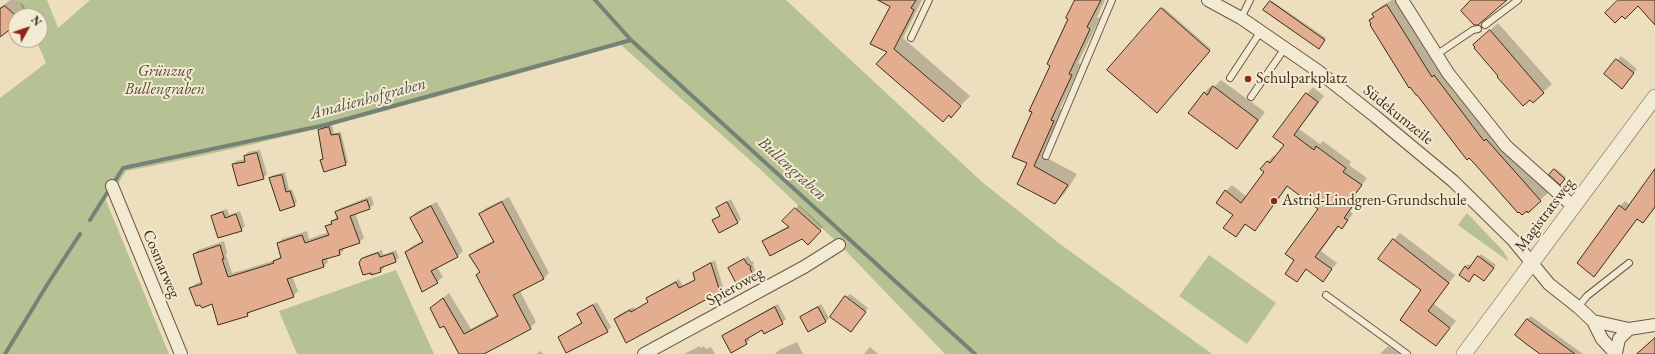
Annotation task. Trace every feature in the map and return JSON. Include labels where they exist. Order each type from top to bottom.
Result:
[{"type":"street","name":"Südekumzeile","points":[[1208,0],[1241,18],[1285,48],[1359,103],[1453,181],[1508,234],[1549,284],[1593,321]]},
{"type":"street","points":[[1405,1],[1448,73],[1506,146],[1574,207]]},
{"type":"street","name":"Magistratsweg","points":[[1464,354],[1655,97]]},
{"type":"street","name":"Cosmarweg","points":[[112,186],[181,354]]},
{"type":"street","name":"Spieroweg","points":[[644,354],[804,267],[839,245]]},
{"type":"street","points":[[1593,321],[1628,329],[1655,325]]},
{"type":"street","points":[[1593,321],[1602,339],[1616,354]]},
{"type":"street","points":[[1616,354],[1619,339],[1628,329]]},
{"type":"lane","points":[[911,38],[929,0]]},
{"type":"lane","points":[[1046,156],[1112,0]]},
{"type":"lane","points":[[1241,18],[1250,0]]},
{"type":"lane","points":[[1485,25],[1518,0]]},
{"type":"lane","points":[[1436,54],[1473,30],[1478,29]]},
{"type":"lane","points":[[1230,78],[1261,32]]},
{"type":"lane","points":[[1251,97],[1285,48]]},
{"type":"lane","points":[[1578,307],[1587,296],[1629,263]]},
{"type":"lane","points":[[1326,294],[1407,354]]},
{"type":"green space","name":"Grünzug Bullengraben","points":[[19,0],[47,0],[58,28],[90,0],[786,0],[982,182],[1060,244],[1212,354],[945,354],[845,250],[761,170],[621,45],[313,130],[188,159],[126,171],[116,187],[105,198],[169,354],[0,354],[0,98],[46,63],[39,48],[48,48],[48,8],[22,8]]},
{"type":"green space","points":[[1467,213],[1503,251],[1508,261],[1458,225]]},
{"type":"green space","points":[[1209,255],[1276,303],[1247,344],[1179,296]]},
{"type":"green space","points":[[396,270],[434,354],[297,354],[279,311]]},
{"type":"building","points":[[878,0],[916,0],[911,8],[914,10],[894,49],[961,106],[951,118],[949,115],[943,122],[876,64],[887,52],[870,44],[890,7]]},
{"type":"building","points":[[1075,0],[1101,0],[1087,27],[1090,29],[1069,74],[1072,75],[1051,120],[1054,121],[1034,166],[1068,185],[1055,204],[1017,184],[1027,163],[1012,157],[1032,112],[1029,111],[1050,66],[1047,64],[1068,19],[1066,18]]},
{"type":"building","points":[[1471,0],[1507,0],[1478,25],[1474,25],[1461,11]]},
{"type":"building","points":[[1618,0],[1655,0],[1655,25],[1638,6],[1625,19],[1622,16],[1615,23],[1605,13]]},
{"type":"building","points":[[1270,1],[1325,40],[1319,49],[1263,10]]},
{"type":"building","points":[[1387,5],[1432,77],[1434,75],[1484,141],[1486,139],[1541,201],[1528,213],[1527,211],[1522,215],[1519,212],[1518,213],[1473,162],[1469,158],[1467,160],[1417,95],[1410,87],[1409,88],[1370,25],[1369,20],[1374,17],[1372,14]]},
{"type":"building","points":[[5,6],[8,9],[8,31],[0,37],[0,9]]},
{"type":"building","points":[[1161,8],[1210,51],[1157,113],[1107,70]]},
{"type":"building","points":[[1490,30],[1544,93],[1533,103],[1530,100],[1523,106],[1474,48],[1475,47],[1473,45]]},
{"type":"building","points":[[1616,59],[1634,73],[1622,89],[1604,74]]},
{"type":"building","points":[[1213,86],[1258,120],[1237,149],[1188,113],[1204,92],[1207,95]]},
{"type":"building","points":[[1306,93],[1318,102],[1294,135],[1314,150],[1316,146],[1346,168],[1343,172],[1362,185],[1350,201],[1354,204],[1344,218],[1348,220],[1342,229],[1338,226],[1315,257],[1332,269],[1323,282],[1306,269],[1297,282],[1285,274],[1294,260],[1285,254],[1318,209],[1287,186],[1255,231],[1245,224],[1236,237],[1223,228],[1233,215],[1216,203],[1225,190],[1241,203],[1264,172],[1260,169],[1267,161],[1270,163],[1284,145],[1273,137]]},
{"type":"building","points":[[329,127],[331,135],[339,134],[346,165],[324,172],[320,160],[323,159],[318,130]]},
{"type":"building","points":[[257,153],[264,179],[238,186],[232,164],[245,162],[244,156]]},
{"type":"building","points":[[1554,169],[1565,179],[1560,185],[1549,175]]},
{"type":"building","points":[[1655,169],[1655,207],[1643,223],[1637,219],[1594,277],[1577,263],[1619,205],[1625,210]]},
{"type":"building","points":[[282,175],[286,192],[290,191],[295,206],[280,211],[269,178]]},
{"type":"building","points":[[367,200],[370,209],[350,216],[360,243],[339,250],[340,255],[322,260],[324,267],[287,279],[294,297],[247,313],[248,316],[218,325],[212,304],[202,308],[200,305],[196,306],[189,288],[202,284],[193,254],[220,245],[224,259],[222,259],[228,277],[274,263],[273,261],[281,258],[277,243],[302,235],[305,243],[329,235],[325,226],[332,224],[331,221],[338,219],[335,212]]},
{"type":"building","points":[[502,202],[544,279],[513,295],[531,329],[484,354],[459,354],[444,326],[440,328],[430,308],[443,298],[464,334],[498,316],[476,275],[480,272],[469,255],[494,242],[479,214]]},
{"type":"building","points":[[727,202],[738,223],[719,233],[712,220],[720,216],[716,208]]},
{"type":"building","points":[[431,206],[458,257],[431,271],[438,283],[422,292],[405,252],[423,242],[410,218]]},
{"type":"building","points":[[795,208],[821,231],[808,245],[802,239],[770,256],[762,241],[789,227],[782,221]]},
{"type":"building","points":[[223,212],[225,218],[236,214],[242,231],[218,238],[211,216]]},
{"type":"building","points":[[1393,239],[1449,283],[1428,311],[1450,328],[1436,346],[1400,320],[1421,290],[1378,259]]},
{"type":"building","points":[[378,253],[380,257],[393,253],[396,262],[380,268],[381,272],[371,275],[371,273],[363,275],[359,263],[361,259]]},
{"type":"building","points":[[1478,256],[1494,268],[1484,281],[1474,274],[1469,282],[1459,275],[1465,266],[1468,269]]},
{"type":"building","points":[[744,259],[747,264],[751,266],[750,269],[753,274],[736,283],[728,268]]},
{"type":"building","points":[[711,263],[720,292],[626,343],[614,319],[630,310],[631,312],[648,302],[646,298],[676,282],[679,288],[695,280],[693,273]]},
{"type":"building","points":[[845,296],[866,312],[851,332],[830,317]]},
{"type":"building","points":[[593,305],[608,332],[566,353],[558,337],[582,323],[577,314]]},
{"type":"building","points":[[775,307],[783,324],[764,334],[762,330],[745,340],[747,344],[731,353],[722,336]]},
{"type":"building","points":[[818,307],[826,322],[808,332],[800,317]]},
{"type":"building","points":[[1527,319],[1575,354],[1540,354],[1515,335]]},
{"type":"building","points":[[1655,338],[1655,354],[1637,354]]},
{"type":"waterway","name":"Bullengraben","points":[[595,0],[631,40],[975,354]]},
{"type":"waterway","name":"Amalienhofgraben","points":[[115,181],[123,168],[325,125],[631,40]]},
{"type":"waterway","name":"Amalienhofgraben","points":[[90,220],[107,193]]},
{"type":"waterway","name":"Amalienhofgraben","points":[[5,354],[80,234]]},
{"type":"place","name":"Schulparkplatz","points":[[1248,79]]},
{"type":"place","name":"Astrid-Lindgren-Grundschule","points":[[1274,201]]}]
